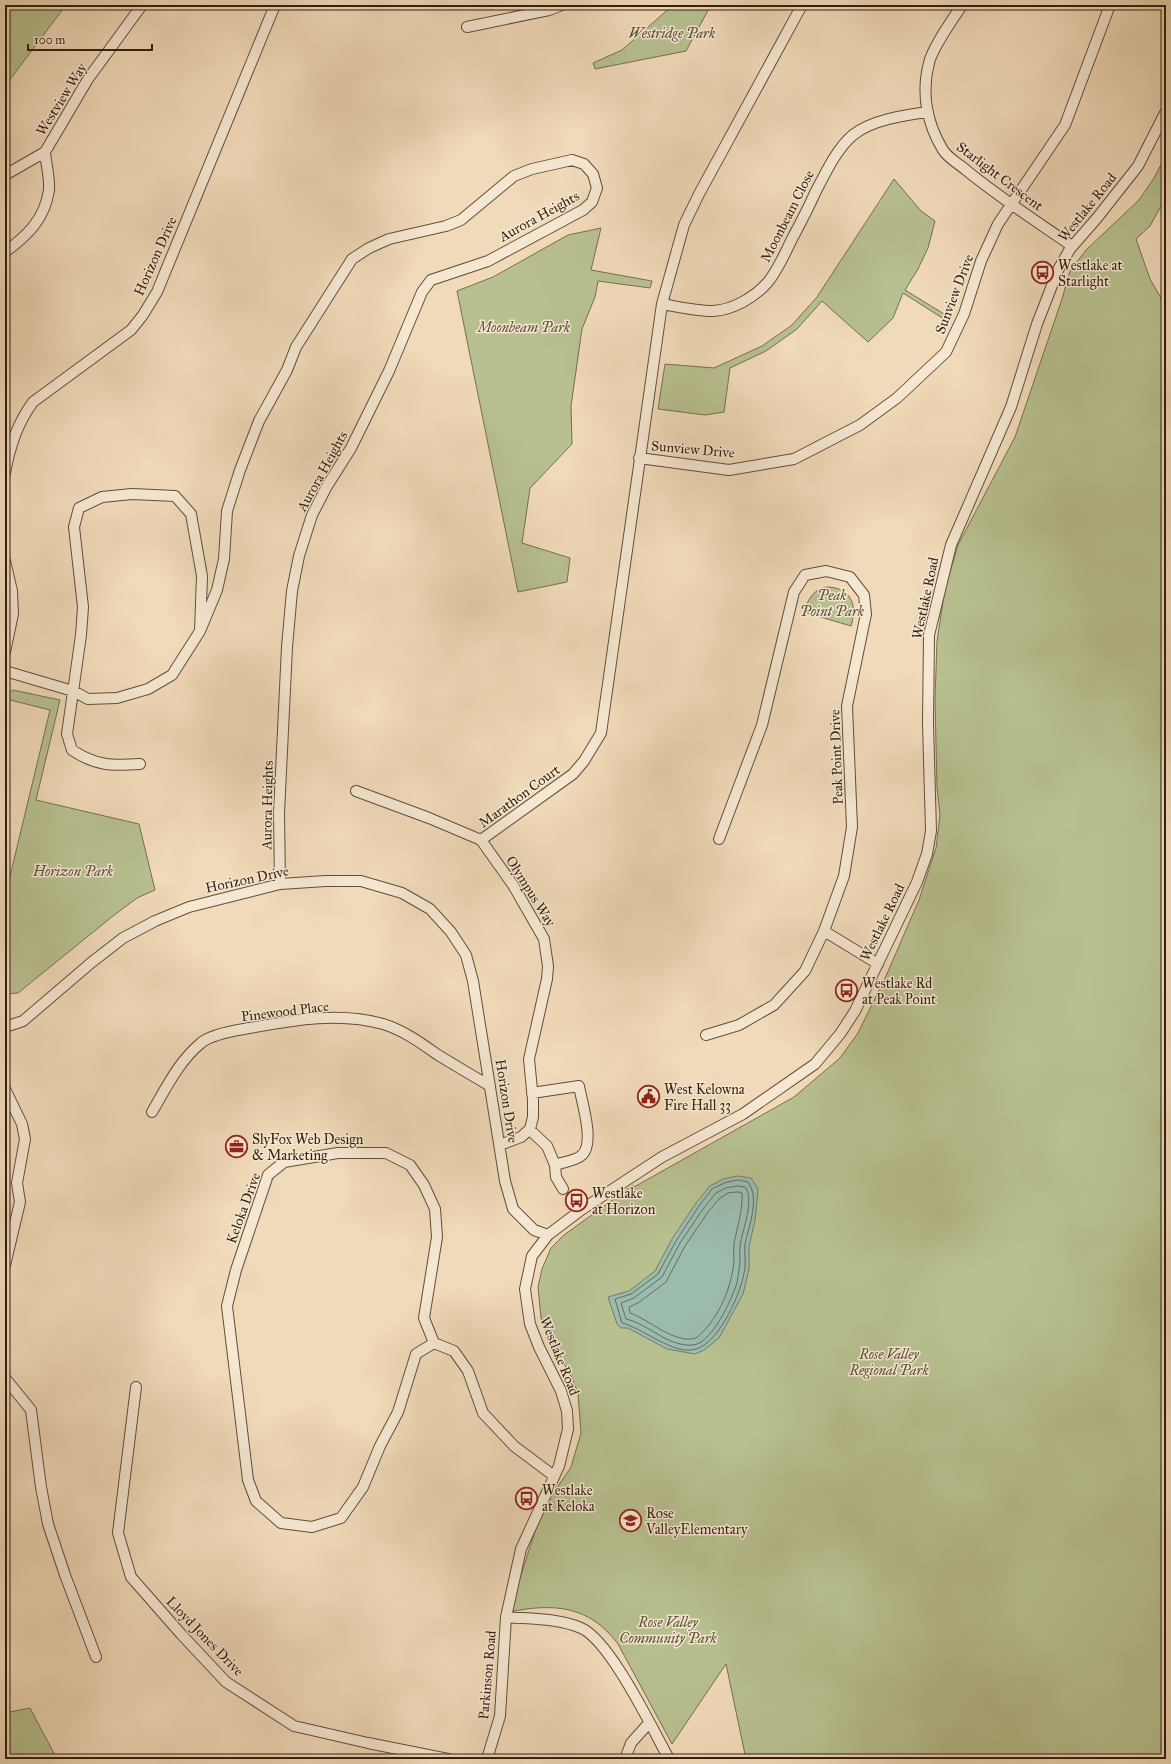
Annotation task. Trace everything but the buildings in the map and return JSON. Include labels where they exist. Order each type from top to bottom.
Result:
[{"type":"street","name":"Westview Way","points":[[5,175],[45,152],[88,79],[142,5]]},
{"type":"street","name":"Horizon Drive","points":[[5,473],[8,454],[21,418],[33,402],[131,330],[143,315],[157,292],[275,5]]},
{"type":"street","points":[[467,27],[549,10],[562,5]]},
{"type":"street","name":"Sunview Drive","points":[[573,774],[584,761],[601,733],[662,304],[687,219],[699,194],[802,5]]},
{"type":"street","name":"Starlight Crescent","points":[[962,5],[929,61],[926,82],[928,112],[931,128],[944,152],[992,191],[1072,246]]},
{"type":"street","name":"Sunview Drive","points":[[639,458],[729,470],[794,459],[860,425],[897,398],[946,352],[964,314],[981,261],[998,224],[1065,125],[1110,5]]},
{"type":"street","name":"Westlake Road","points":[[506,1616],[521,1549],[559,1466],[568,1429],[567,1411],[561,1391],[539,1347],[530,1324],[524,1289],[532,1256],[548,1235],[581,1210],[662,1157],[743,1114],[815,1064],[840,1034],[855,1011],[917,882],[928,854],[931,831],[928,723],[928,634],[951,545],[1011,407],[1037,324],[1058,270],[1072,246],[1097,218],[1138,166],[1166,111]]},
{"type":"street","name":"Moonbeam Close","points":[[662,304],[694,310],[714,311],[751,298],[769,282],[827,169],[853,135],[866,127],[886,120],[905,115],[928,112]]},
{"type":"street","points":[[5,252],[32,231],[45,206],[49,189],[45,152]]},
{"type":"street","name":"Aurora Heights","points":[[5,671],[73,691],[88,699],[117,698],[148,689],[172,674],[200,632],[217,590],[224,559],[227,511],[240,470],[259,421],[287,370],[296,347],[352,259],[369,248],[389,239],[446,226],[461,220],[514,176],[532,169],[572,160],[584,164],[593,174],[597,188],[592,202],[583,210],[488,261],[431,280],[422,292],[389,371],[351,448],[327,486],[312,515],[299,556],[292,591],[288,631],[279,812],[280,884]]},
{"type":"street","points":[[140,764],[115,766],[86,760],[72,750],[67,734],[81,635],[83,607],[74,527],[79,508],[102,497],[132,494],[175,496],[192,514],[202,576],[200,632]]},
{"type":"street","points":[[5,561],[12,591],[13,614],[5,652]]},
{"type":"street","name":"Peak Point Drive","points":[[706,1035],[739,1025],[774,1005],[805,970],[824,931],[844,876],[852,827],[847,706],[866,614],[864,595],[850,577],[826,571],[805,575],[794,592],[762,725],[720,839]]},
{"type":"street","name":"Marathon Court","points":[[481,840],[573,774]]},
{"type":"street","points":[[356,791],[429,818],[481,840]]},
{"type":"street","name":"Olympus Way","points":[[481,840],[516,891],[544,938],[548,966],[547,979],[529,1059],[533,1117],[530,1130]]},
{"type":"street","name":"Horizon Drive","points":[[5,1027],[22,1021],[123,938],[155,921],[189,907],[280,884],[326,881],[361,881],[402,893],[430,910],[451,932],[466,955],[474,981],[506,1181],[514,1209],[534,1230],[548,1235]]},
{"type":"street","points":[[824,931],[878,964]]},
{"type":"street","name":"Pinewood Place","points":[[152,1112],[167,1086],[187,1057],[202,1042],[227,1032],[269,1024],[316,1018],[352,1018],[383,1024],[409,1036],[490,1086]]},
{"type":"street","points":[[532,1093],[579,1086],[588,1133],[587,1147],[581,1156],[555,1165]]},
{"type":"street","points":[[5,1089],[22,1124],[25,1139],[17,1183],[20,1202],[5,1265]]},
{"type":"street","points":[[500,1145],[521,1137],[530,1130],[547,1146],[555,1165],[556,1177],[562,1189]]},
{"type":"street","name":"Keloka Drive","points":[[338,1153],[386,1153],[410,1165],[424,1185],[435,1209],[437,1237],[424,1318],[434,1343],[416,1354],[398,1412],[380,1446],[363,1487],[341,1518],[312,1526],[281,1523],[256,1501],[248,1480],[227,1306],[236,1270],[268,1175],[284,1162],[338,1153]]},
{"type":"street","points":[[434,1343],[454,1351],[468,1371],[483,1413],[514,1446],[554,1476]]},
{"type":"street","points":[[5,1378],[31,1410],[41,1487],[48,1524],[96,1657]]},
{"type":"street","name":"Lloyd Jones Drive","points":[[136,1387],[118,1534],[131,1577],[226,1682],[294,1726],[448,1759]]},
{"type":"street","points":[[506,1616],[559,1622],[583,1628],[603,1646],[622,1674],[669,1759]]},
{"type":"street","name":"Parkinson Road","points":[[487,1759],[500,1716],[506,1616]]},
{"type":"street","points":[[625,1759],[632,1743],[649,1723]]},
{"type":"green space","points":[[5,5],[66,5],[5,86]]},
{"type":"green space","name":"Westridge Park","points":[[673,5],[711,5],[686,51],[595,69],[593,63],[622,50]]},
{"type":"green space","name":"Rose Valley Regional Park","points":[[1166,155],[1166,197],[1150,226],[1136,239],[1150,279],[1166,307],[1166,1759],[746,1759],[726,1664],[672,1744],[618,1644],[607,1631],[595,1621],[582,1614],[555,1608],[525,1609],[509,1612],[542,1510],[571,1467],[581,1433],[578,1394],[572,1378],[546,1332],[541,1318],[538,1287],[542,1269],[551,1248],[564,1235],[633,1185],[634,1187],[794,1097],[840,1058],[858,1033],[886,976],[919,900],[936,848],[940,815],[937,788],[935,699],[937,641],[945,589],[958,545],[1015,437],[1062,299],[1070,271],[1086,250],[1139,200],[1154,178]]},
{"type":"green space","points":[[894,179],[921,211],[935,221],[928,248],[918,269],[905,290],[949,317],[947,321],[903,293],[893,318],[868,342],[822,301],[797,329],[766,351],[730,368],[724,412],[705,415],[658,409],[665,364],[714,368],[762,346],[792,325],[817,297]]},
{"type":"green space","name":"Moonbeam Park","points":[[601,228],[591,270],[652,281],[650,288],[598,281],[595,297],[582,329],[571,406],[572,444],[530,488],[522,543],[570,558],[567,582],[518,592],[457,291],[493,277],[568,235]]},
{"type":"green space","name":"Peak Point Park","points":[[826,587],[841,590],[847,594],[853,604],[854,611],[851,626],[804,612],[807,603],[814,593],[821,588]]},
{"type":"green space","name":"Horizon Park","points":[[13,690],[60,700],[36,800],[139,824],[155,890],[137,898],[113,916],[18,993],[5,994],[5,897],[50,710],[6,699],[8,693]]},
{"type":"green space","points":[[30,1708],[57,1759],[5,1759],[5,1713]]},
{"type":"water","points":[[738,1176],[751,1178],[758,1189],[755,1220],[749,1247],[749,1269],[743,1294],[719,1338],[704,1350],[695,1354],[667,1349],[628,1328],[621,1328],[617,1324],[608,1297],[629,1291],[655,1271],[672,1239],[696,1203],[710,1186],[723,1179]]},
{"type":"place","name":"Westlake at Starlight","points":[[1042,273]]},
{"type":"place","name":"Westlake Rd at Peak Point","points":[[846,991]]},
{"type":"place","name":"West Kelowna Fire Hall 33","points":[[648,1097]]},
{"type":"place","name":"SlyFox Web Design & Marketing","points":[[237,1147]]},
{"type":"place","name":"Westlake at Horizon","points":[[576,1201]]},
{"type":"place","name":"Westlake at Keloka","points":[[527,1498]]},
{"type":"place","name":"Rose ValleyElementary","points":[[631,1521]]},
{"type":"park label","name":"Rose Valley Community Park","points":[[668,1630]]}]
